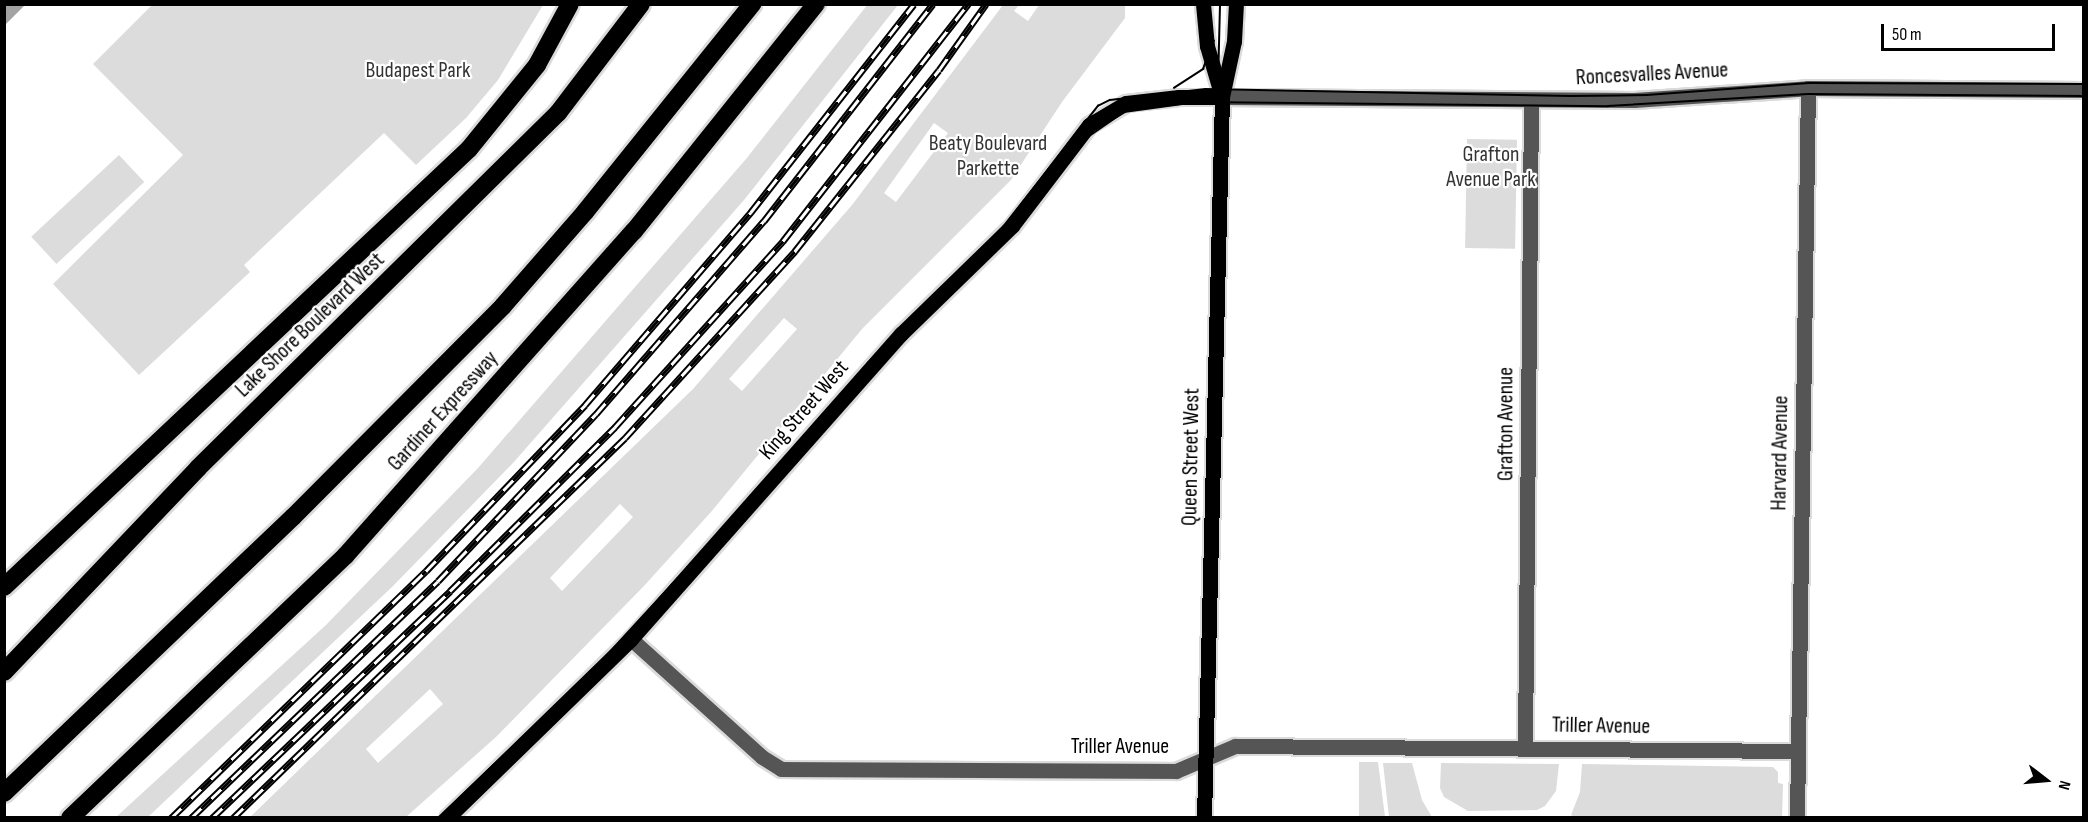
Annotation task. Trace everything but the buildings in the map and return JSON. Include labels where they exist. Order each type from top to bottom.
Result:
[{"type":"highway","name":"Lake Shore Boulevard West","points":[[4,587],[469,148],[537,65],[570,4]]},
{"type":"highway","name":"Lake Shore Boulevard West","points":[[4,672],[198,468],[542,129],[641,4]]},
{"type":"highway","name":"Gardiner Expressway","points":[[4,793],[293,517],[503,306],[585,212],[753,4]]},
{"type":"highway","name":"Gardiner Expressway","points":[[70,818],[346,555],[634,231],[816,4]]},
{"type":"main road","points":[[1203,4],[1207,46],[1222,97]]},
{"type":"main road","points":[[1222,97],[1234,41],[1236,4]]},
{"type":"main road","name":"King Street West","points":[[447,818],[631,639],[901,334],[1012,226],[1089,125],[1126,103],[1179,97],[1222,97]]},
{"type":"main road","name":"Queen Street West","points":[[1204,818],[1222,97]]},
{"type":"street","name":"Roncesvalles Avenue","points":[[1222,97],[1532,101],[1634,100],[1808,88],[2084,90]]},
{"type":"street","name":"Harvard Avenue","points":[[1797,818],[1808,88]]},
{"type":"street","name":"Grafton Avenue","points":[[1526,748],[1532,101]]},
{"type":"street","name":"Triller Avenue","points":[[631,639],[766,761],[781,769],[1176,771],[1235,746],[1798,752]]},
{"type":"green space","name":"Budapest Park","points":[[153,4],[543,5],[498,80],[466,118],[416,165],[384,133],[244,265],[250,272],[139,375],[53,284],[183,155],[93,64]]},
{"type":"green space","points":[[868,4],[898,5],[744,200],[513,463],[392,587],[148,817],[116,817],[326,625],[478,468],[746,159]]},
{"type":"green space","name":"Beaty Boulevard Parkette","points":[[1003,5],[1019,5],[1014,11],[1028,21],[1039,5],[1125,5],[1125,18],[1062,102],[1011,180],[862,329],[711,512],[643,587],[496,737],[406,817],[250,817],[693,389],[852,205]],"holes":[[[934,123],[948,133],[896,202],[884,193]],[[784,318],[797,329],[742,391],[729,379]],[[620,504],[633,517],[562,591],[550,578]],[[430,689],[443,704],[378,763],[366,749]]]},
{"type":"green space","points":[[1715,66],[1714,71],[1678,73],[1677,67]]},
{"type":"green space","name":"Grafton Avenue Park","points":[[1467,139],[1517,140],[1515,249],[1465,248]]},
{"type":"green space","points":[[119,155],[144,182],[56,264],[31,237]]},
{"type":"green space","points":[[1359,762],[1378,762],[1385,817],[1359,817]]},
{"type":"green space","points":[[1383,763],[1412,763],[1422,800],[1432,817],[1389,817]]},
{"type":"green space","points":[[1441,763],[1559,764],[1556,791],[1545,806],[1537,810],[1468,811],[1444,797],[1440,788]]},
{"type":"green space","points":[[1582,764],[1773,767],[1778,772],[1778,783],[1783,784],[1782,817],[1574,817],[1571,815],[1580,792]]},
{"type":"shaded area","points":[[5,4],[25,5],[5,25]]},
{"type":"tram line","points":[[1199,818],[1220,4]]},
{"type":"tram line","points":[[1210,818],[1231,4]]},
{"type":"tram line","points":[[1174,88],[1203,69],[1214,41]]},
{"type":"tram line","points":[[438,818],[596,667],[745,505],[868,363],[1003,227],[1098,106],[1110,100],[1205,89],[1570,96],[1647,95],[1809,83],[2084,84]]},
{"type":"tram line","points":[[455,818],[576,702],[693,579],[905,337],[1013,234],[1085,139],[1124,112],[1198,102],[1608,106],[1808,94],[2084,96]]},
{"type":"railway","points":[[171,818],[426,571],[585,405],[751,212],[914,4]]},
{"type":"railway","points":[[191,818],[438,581],[596,414],[764,221],[933,4]]},
{"type":"railway","points":[[212,818],[450,591],[615,427],[783,241],[968,4]]},
{"type":"railway","points":[[233,818],[625,438],[795,251],[939,70],[986,4]]}]
